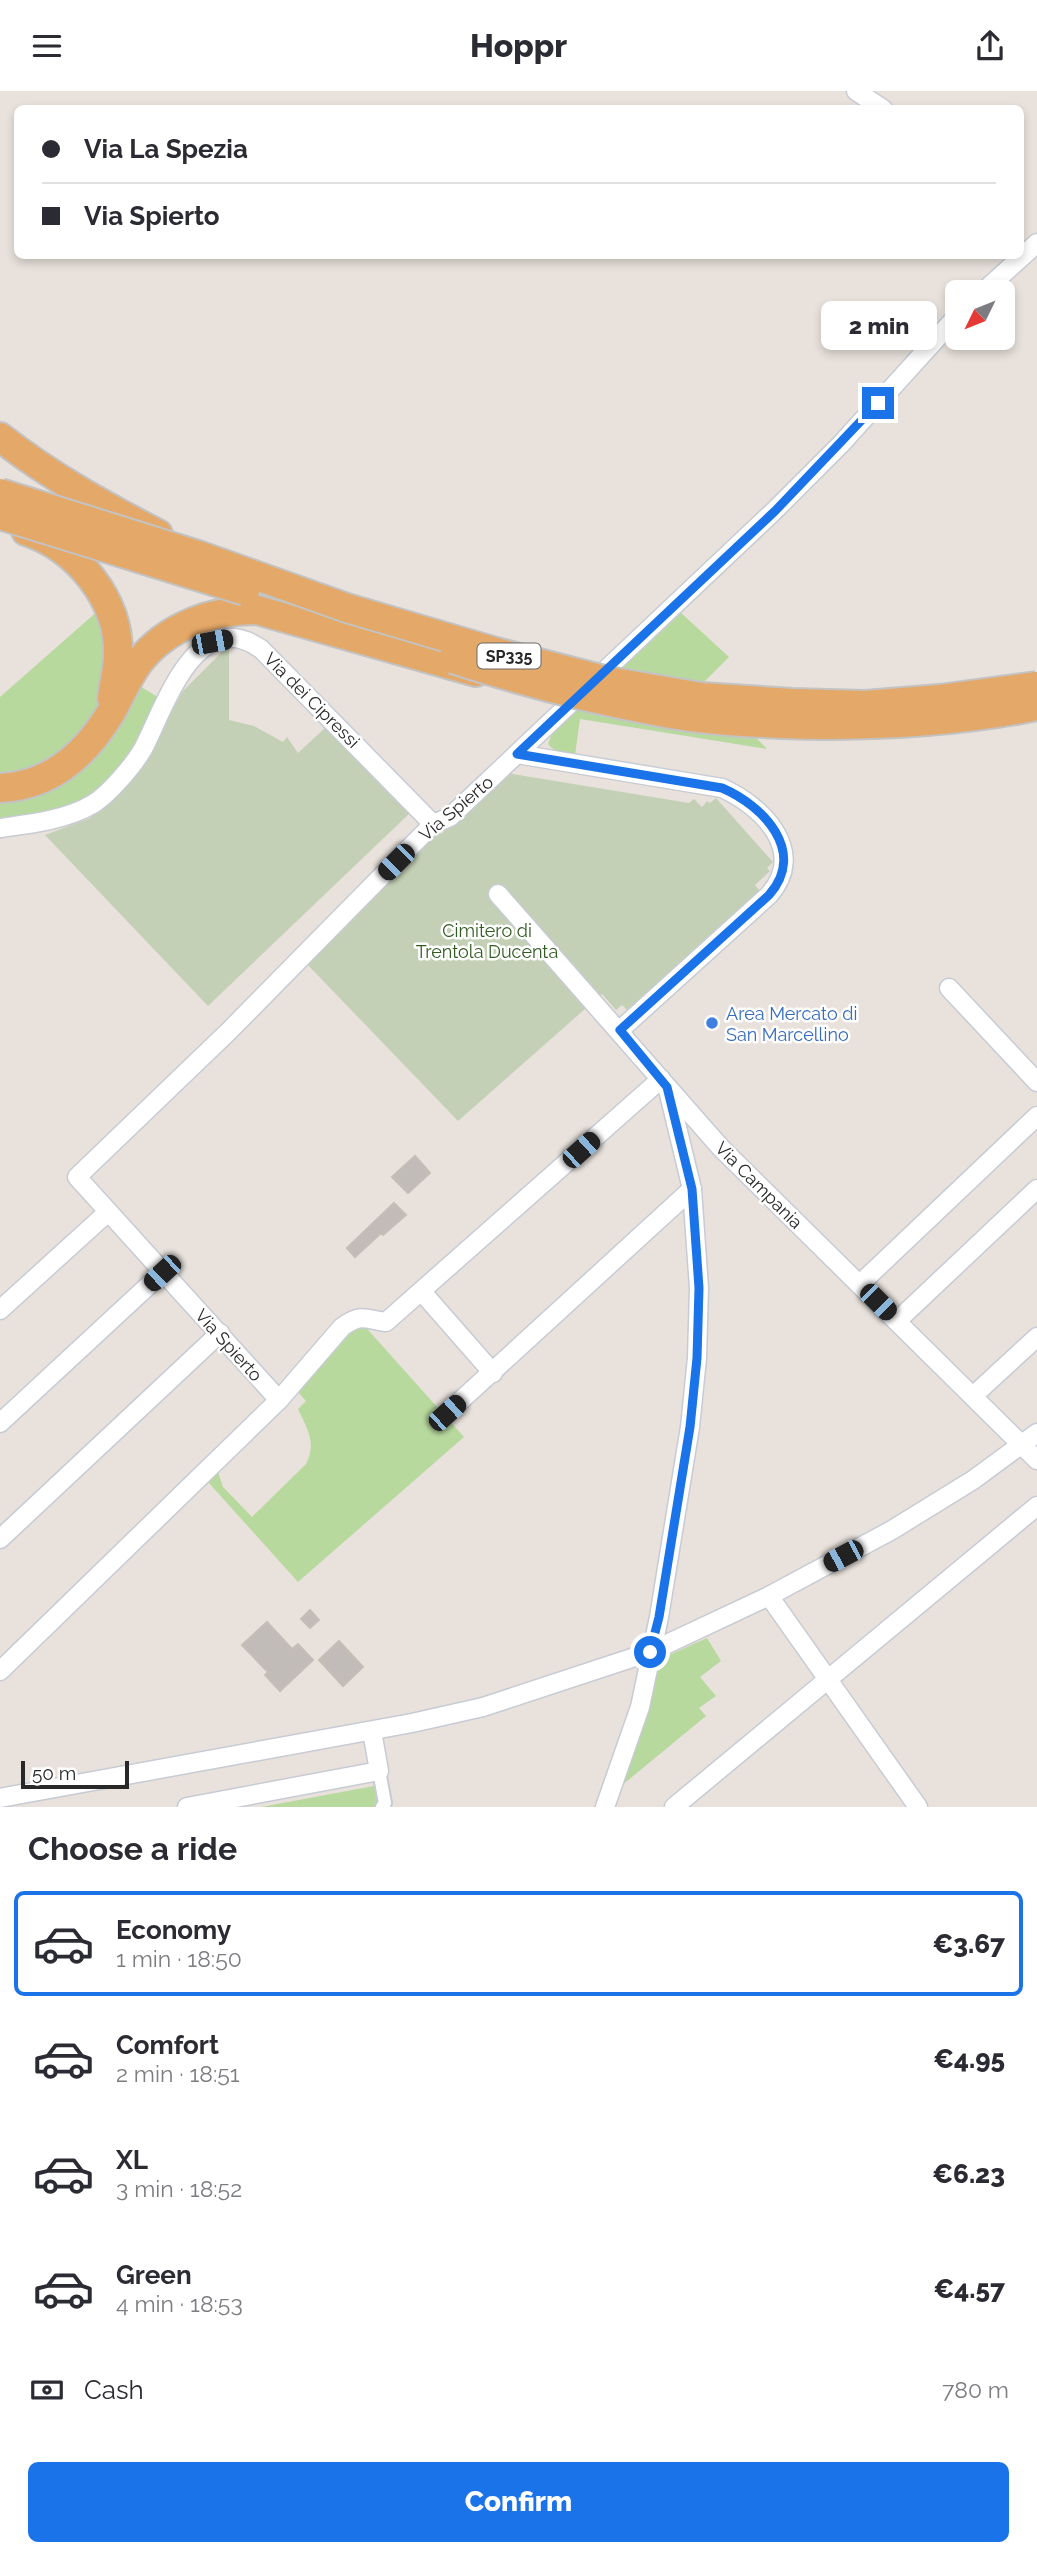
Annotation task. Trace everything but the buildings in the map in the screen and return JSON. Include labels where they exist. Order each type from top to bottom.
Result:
[{"type":"highway","points":[[0,437],[32,462],[86,497],[198,555]]},
{"type":"highway","name":"SP335","points":[[0,492],[198,555],[348,608],[496,652],[608,681],[701,697],[865,705],[940,699],[1037,686]]},
{"type":"highway","name":"SP335","points":[[0,515],[112,548],[516,680],[661,712],[743,722],[834,726],[927,722],[1037,706]]},
{"type":"highway","points":[[0,523],[39,536],[67,553],[88,573],[104,597],[126,662],[110,713],[91,743],[64,768],[35,781],[0,788]]},
{"type":"highway","points":[[126,662],[199,619],[234,610],[257,610],[468,671],[516,680]]},
{"type":"street","points":[[856,91],[877,105]]},
{"type":"street","points":[[994,280],[1013,259]]},
{"type":"street","name":"Via Spierto","points":[[279,1399],[77,1177],[228,1032],[433,824],[450,817],[775,511],[841,444],[945,329]]},
{"type":"street","name":"Via dei Cipressi","points":[[0,828],[57,818],[93,804],[120,778],[141,752],[185,664],[212,642],[238,638],[261,649],[433,824]]},
{"type":"street","points":[[517,754],[722,788],[741,797],[761,815],[778,835],[783,847],[785,860],[778,885],[620,1030]]},
{"type":"street","name":"Via Campania","points":[[498,894],[620,1030],[721,1149],[1037,1460]]},
{"type":"street","points":[[949,988],[1037,1082]]},
{"type":"street","points":[[0,1671],[279,1399],[342,1327],[364,1316],[386,1322],[664,1083],[692,1189],[699,1288],[697,1358],[678,1506],[659,1617],[639,1707],[605,1807]]},
{"type":"street","points":[[860,1284],[1037,1116]]},
{"type":"street","points":[[681,1142],[697,1121]]},
{"type":"street","points":[[447,1413],[692,1189]]},
{"type":"street","points":[[897,1321],[1037,1189]]},
{"type":"street","points":[[0,1310],[108,1212]]},
{"type":"street","points":[[0,1423],[162,1273]]},
{"type":"street","points":[[422,1292],[493,1373]]},
{"type":"street","points":[[0,1539],[220,1333]]},
{"type":"street","points":[[973,1397],[1037,1337]]},
{"type":"street","points":[[0,1798],[372,1731],[482,1707],[650,1652],[769,1595],[892,1529],[973,1480],[1037,1433]]},
{"type":"street","points":[[674,1807],[1037,1506]]},
{"type":"street","points":[[769,1595],[918,1807]]},
{"type":"street","points":[[372,1731],[385,1803],[382,1807]]},
{"type":"street","points":[[187,1807],[379,1771]]},
{"type":"street","points":[[24,1794],[38,1807]]},
{"type":"green space","points":[[100,609],[112,658],[96,719],[79,742],[25,773],[0,777],[0,697]]},
{"type":"green space","points":[[680,612],[729,657],[703,683],[767,749],[580,719],[575,755],[554,750],[548,744],[553,731]]},
{"type":"green space","points":[[229,645],[229,720],[254,726],[283,742],[287,737],[298,753],[326,727],[410,813],[208,1006],[45,835],[90,818],[130,783],[183,691]]},
{"type":"green space","points":[[133,682],[161,699],[128,761],[88,799],[66,810],[0,825],[0,798],[36,791]]},
{"type":"green space","name":"Cimitero di Trentola Ducenta","points":[[507,773],[689,803],[694,799],[702,807],[707,801],[710,803],[716,798],[773,862],[767,868],[770,871],[755,885],[760,891],[627,1010],[622,1005],[616,1010],[602,994],[458,1121],[305,962],[435,829],[441,834]]},
{"type":"green space","points":[[361,1322],[464,1437],[298,1582],[208,1482],[218,1472],[223,1487],[252,1517],[306,1464],[311,1442],[298,1409],[306,1401],[297,1391]]},
{"type":"green space","points":[[707,1638],[721,1661],[700,1677],[716,1696],[699,1708],[706,1716],[621,1786],[658,1660]]},
{"type":"green space","points":[[374,1786],[378,1803],[375,1807],[261,1807]]},
{"type":"place","name":"Area Mercato di San Marcellino","points":[[712,1023]]},
{"type":"route","points":[[650,1652],[659,1617],[690,1427],[697,1358],[699,1288],[692,1189],[667,1087],[620,1030],[769,895],[778,885],[785,860],[778,835],[761,815],[741,797],[722,788],[517,754],[775,511],[878,403]]}]
